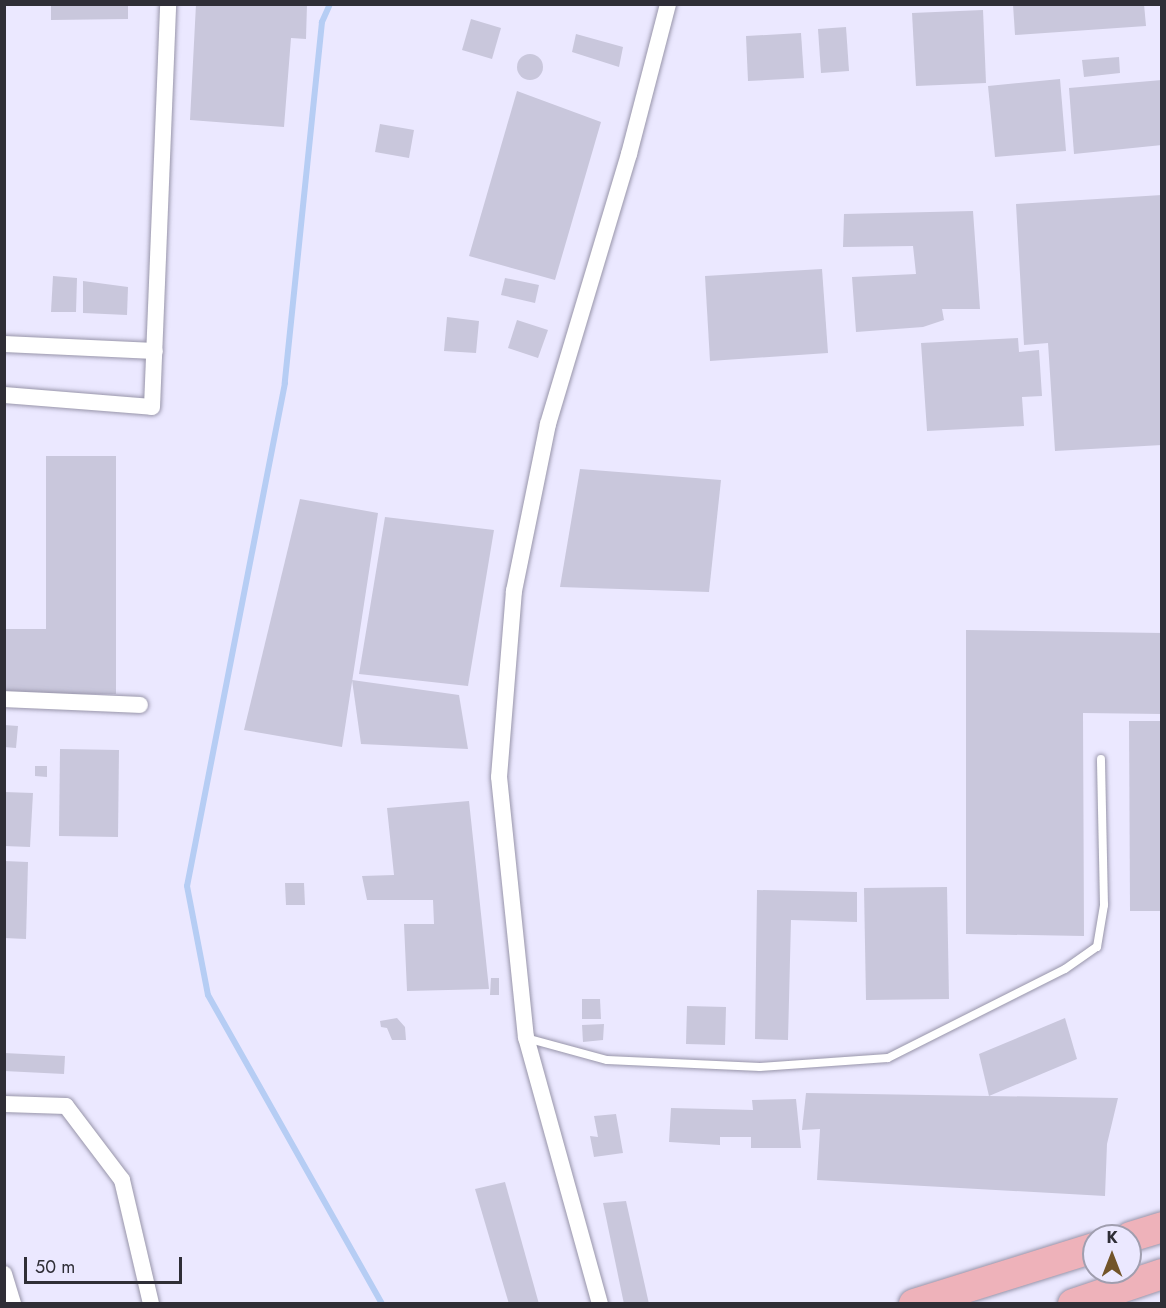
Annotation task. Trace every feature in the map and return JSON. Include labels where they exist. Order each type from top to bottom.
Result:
[{"type":"highway","points":[[1142,1233],[1161,1227]]},
{"type":"highway","points":[[914,1304],[1082,1252]]},
{"type":"highway","points":[[1072,1304],[1161,1274]]},
{"type":"street","points":[[4,395],[152,407],[168,4]]},
{"type":"street","points":[[600,1304],[526,1038],[499,777],[514,591],[548,424],[629,154],[668,4]]},
{"type":"street","points":[[4,344],[155,351]]},
{"type":"street","points":[[4,699],[140,705]]},
{"type":"street","points":[[4,1104],[66,1106],[122,1180],[151,1304]]},
{"type":"street","points":[[4,1274],[13,1304]]},
{"type":"lane","points":[[526,1038],[606,1060],[760,1067],[888,1058],[1065,969],[1097,947],[1104,904],[1101,759]]},
{"type":"building","points":[[196,4],[307,4],[306,39],[291,38],[284,127],[190,120]]},
{"type":"building","points":[[1013,4],[1144,4],[1146,26],[1015,35]]},
{"type":"building","points":[[51,5],[128,5],[128,19],[51,20]]},
{"type":"building","points":[[983,10],[986,83],[916,86],[912,13]]},
{"type":"building","points":[[471,19],[501,28],[492,59],[462,50]]},
{"type":"building","points":[[846,27],[849,71],[821,73],[818,29]]},
{"type":"building","points":[[801,33],[804,78],[748,81],[746,36]]},
{"type":"building","points":[[576,34],[623,47],[619,67],[572,52]]},
{"type":"building","points":[[530,54],[539,58],[543,67],[539,76],[530,80],[521,76],[517,67],[521,58]]},
{"type":"building","points":[[1119,57],[1120,73],[1084,77],[1082,60]]},
{"type":"building","points":[[1060,79],[1066,151],[995,157],[988,86]]},
{"type":"building","points":[[1162,80],[1162,145],[1074,154],[1069,88]]},
{"type":"building","points":[[517,91],[601,122],[555,280],[469,256]]},
{"type":"building","points":[[380,124],[414,130],[409,158],[375,152]]},
{"type":"building","points":[[1162,195],[1162,445],[1055,451],[1048,343],[1024,345],[1016,204]]},
{"type":"building","points":[[973,211],[980,309],[942,309],[944,320],[923,327],[856,332],[852,277],[916,274],[913,246],[843,247],[844,214]]},
{"type":"building","points":[[822,269],[828,353],[710,361],[705,276]]},
{"type":"building","points":[[53,276],[77,278],[76,312],[51,312]]},
{"type":"building","points":[[505,278],[539,285],[535,303],[501,295]]},
{"type":"building","points":[[83,281],[128,287],[127,315],[83,313]]},
{"type":"building","points":[[447,317],[479,321],[476,353],[444,351]]},
{"type":"building","points":[[517,320],[548,330],[538,358],[508,348]]},
{"type":"building","points":[[1018,338],[1019,352],[1039,350],[1042,396],[1022,397],[1024,426],[927,431],[921,343]]},
{"type":"building","points":[[46,456],[116,456],[116,694],[4,694],[4,629],[46,629]]},
{"type":"building","points":[[580,469],[721,480],[709,592],[560,587]]},
{"type":"building","points":[[300,499],[378,513],[342,747],[244,730]]},
{"type":"building","points":[[385,517],[494,530],[468,686],[359,674]]},
{"type":"building","points":[[966,630],[1162,633],[1162,714],[1083,713],[1084,936],[966,934]]},
{"type":"building","points":[[352,680],[459,695],[468,749],[361,744]]},
{"type":"building","points":[[1129,721],[1162,721],[1162,911],[1130,911]]},
{"type":"building","points":[[4,725],[18,726],[16,748],[4,747]]},
{"type":"building","points":[[60,749],[119,750],[118,837],[59,836]]},
{"type":"building","points":[[35,766],[47,766],[47,777],[35,776]]},
{"type":"building","points":[[4,792],[33,793],[30,847],[4,846]]},
{"type":"building","points":[[469,801],[489,989],[407,991],[404,924],[434,924],[433,900],[367,900],[362,876],[394,875],[387,808]]},
{"type":"building","points":[[4,861],[28,862],[26,939],[4,938]]},
{"type":"building","points":[[285,883],[304,883],[305,905],[286,905]]},
{"type":"building","points":[[947,887],[949,999],[866,1000],[864,888]]},
{"type":"building","points":[[757,890],[857,892],[857,922],[791,920],[788,1040],[755,1039]]},
{"type":"building","points":[[491,978],[499,978],[499,995],[490,995]]},
{"type":"building","points":[[582,999],[600,999],[601,1019],[582,1019]]},
{"type":"building","points":[[687,1006],[726,1007],[725,1045],[686,1044]]},
{"type":"building","points":[[397,1018],[405,1027],[406,1040],[392,1040],[387,1028],[381,1027],[380,1021]]},
{"type":"building","points":[[1065,1018],[1077,1059],[989,1096],[979,1054]]},
{"type":"building","points":[[604,1024],[603,1040],[583,1042],[582,1025]]},
{"type":"building","points":[[4,1053],[65,1056],[64,1074],[4,1071]]},
{"type":"building","points":[[806,1093],[1118,1098],[1107,1144],[1105,1196],[817,1180],[820,1129],[802,1130]]},
{"type":"building","points":[[796,1099],[801,1148],[751,1148],[751,1137],[720,1137],[720,1145],[669,1142],[671,1108],[753,1110],[752,1100]]},
{"type":"building","points":[[616,1114],[623,1153],[594,1157],[590,1136],[598,1137],[594,1116]]},
{"type":"building","points":[[505,1182],[539,1304],[509,1304],[475,1189]]},
{"type":"building","points":[[626,1201],[649,1304],[624,1304],[603,1203]]},
{"type":"waterway","points":[[330,4],[322,22],[285,383],[187,886],[208,995],[382,1304]]}]
